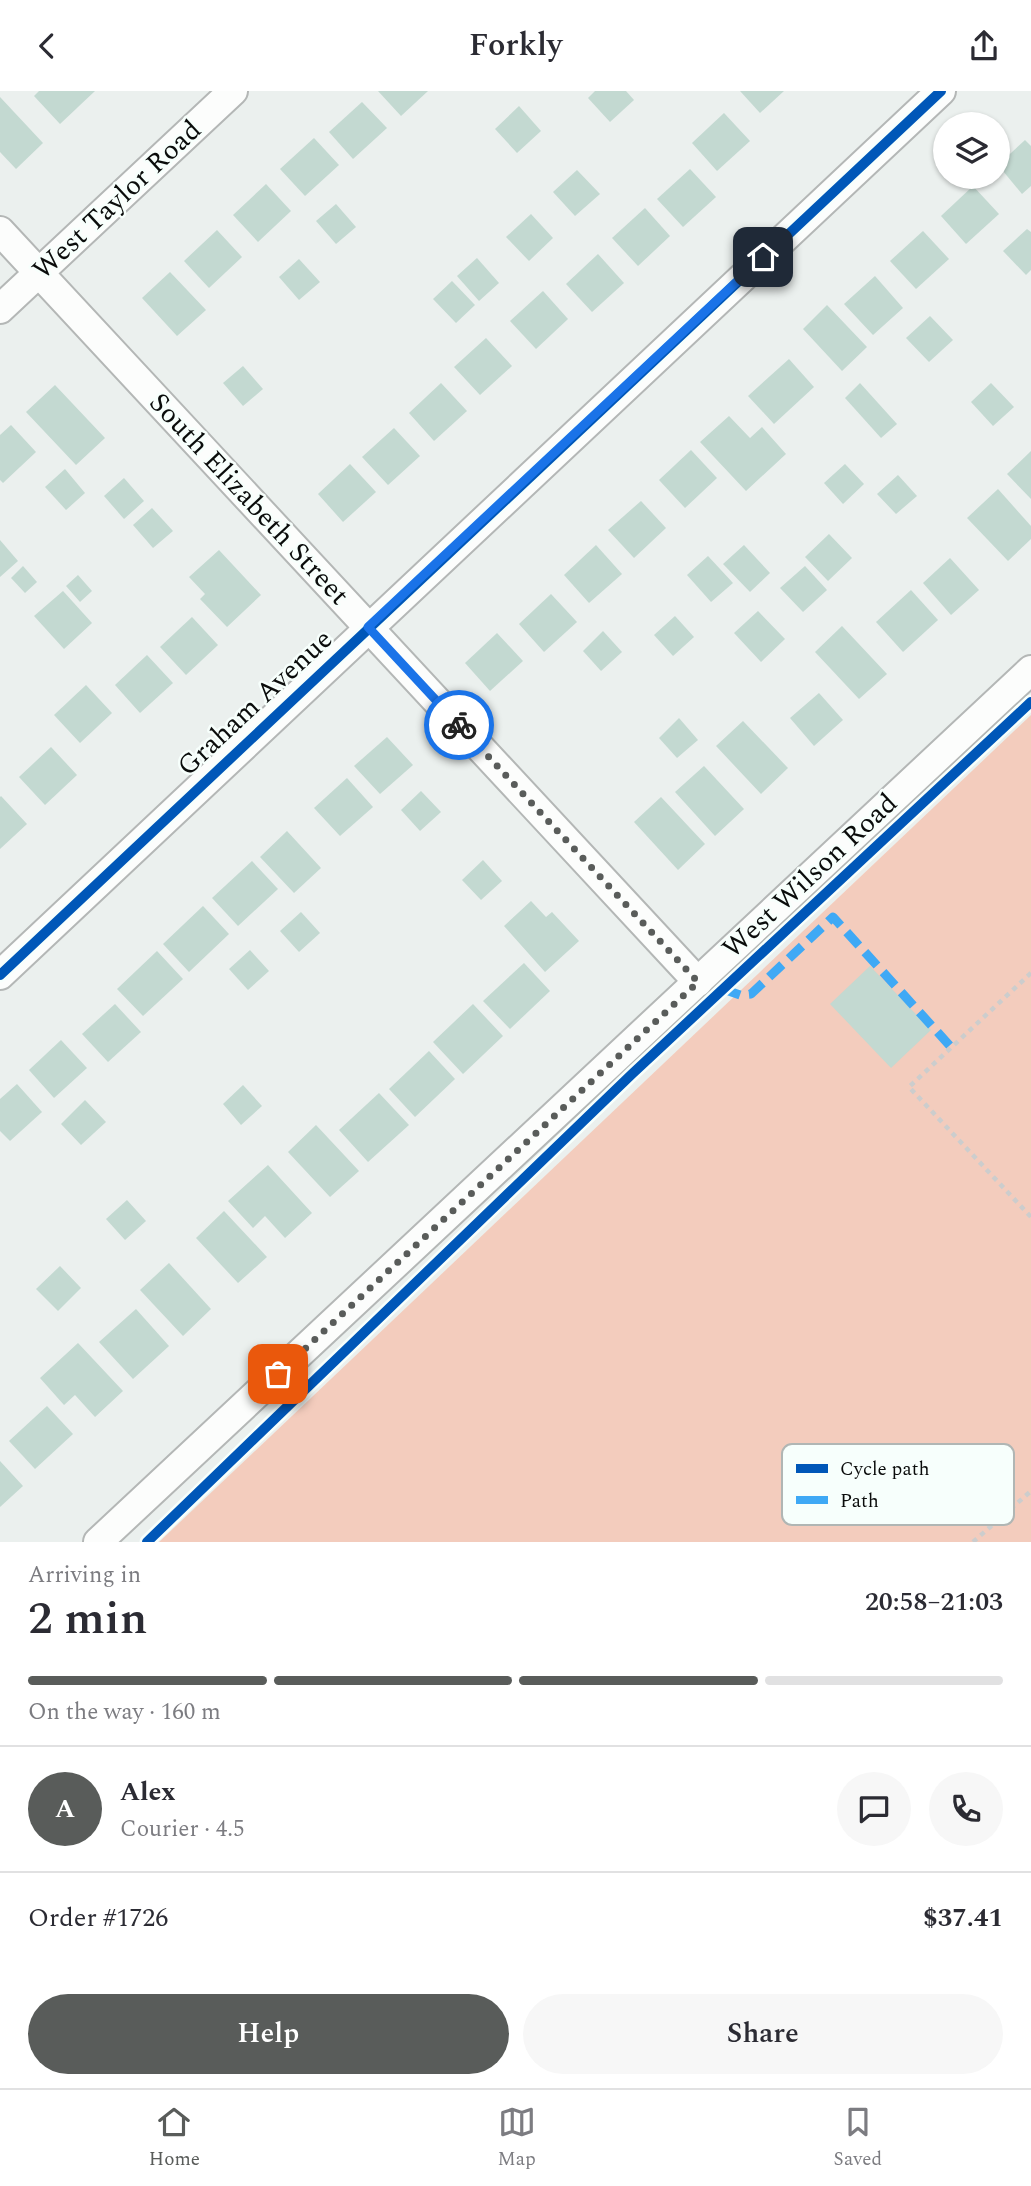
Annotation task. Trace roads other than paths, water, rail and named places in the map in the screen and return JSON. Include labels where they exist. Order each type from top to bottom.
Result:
[{"type":"street","name":"West Taylor Road","points":[[0,309],[233,91]]},
{"type":"street","name":"Graham Avenue","points":[[0,975],[941,91]]},
{"type":"street","name":"South Elizabeth Street","points":[[0,231],[698,982]]},
{"type":"street","name":"West Wilson Road","points":[[98,1542],[1031,670]]}]
